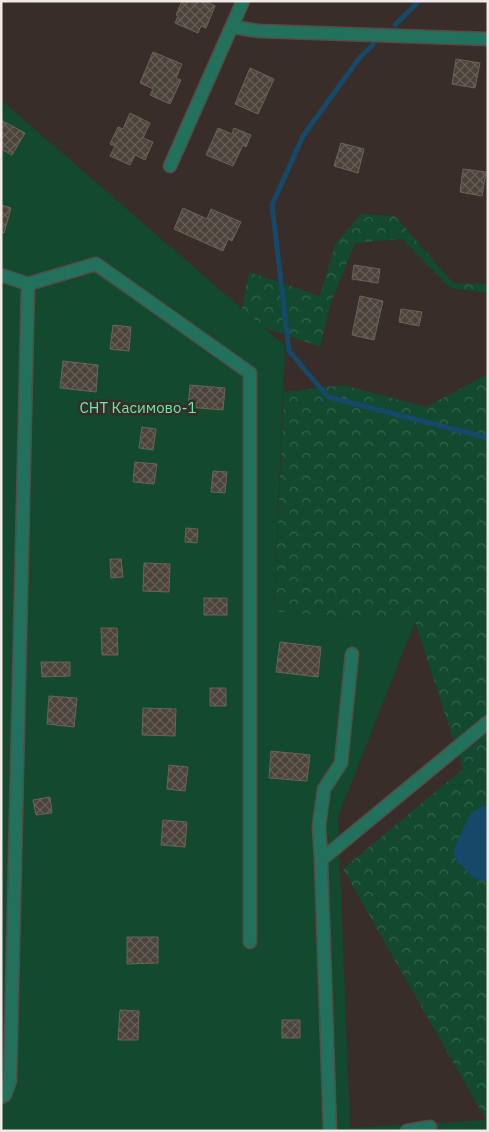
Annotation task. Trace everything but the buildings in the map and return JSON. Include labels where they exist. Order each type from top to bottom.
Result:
[{"type":"street","points":[[170,166],[243,1]]},
{"type":"street","points":[[233,27],[259,31],[488,38]]},
{"type":"street","points":[[1,275],[28,284],[96,264],[250,373],[250,942]]},
{"type":"street","points":[[1,1097],[5,1095],[10,1080],[28,284]]},
{"type":"street","points":[[330,1131],[319,826],[324,789],[341,763],[352,654]]},
{"type":"street","points":[[321,860],[488,722]]},
{"type":"street","points":[[407,1131],[430,1127]]},
{"type":"green space","name":"СНТ Касимово-1","points":[[1,100],[285,346],[274,612],[415,622],[338,817],[350,1128],[486,1120],[485,1131],[1,1131]]},
{"type":"green space","points":[[361,214],[395,216],[453,283],[488,284],[488,293],[450,288],[402,239],[355,243],[331,303],[320,347],[240,319],[249,272],[320,296],[335,244]]},
{"type":"green space","points":[[488,374],[488,1131],[485,1131],[486,1120],[343,869],[463,769],[415,622],[274,612],[284,392],[343,385],[426,407]]},
{"type":"waterway","points":[[395,25],[419,1]]},
{"type":"waterway","points":[[373,45],[360,57],[303,136],[272,205],[289,351],[328,397],[488,438]]},
{"type":"waterway","points":[[488,820],[482,824],[469,852],[483,866],[488,866]]}]
